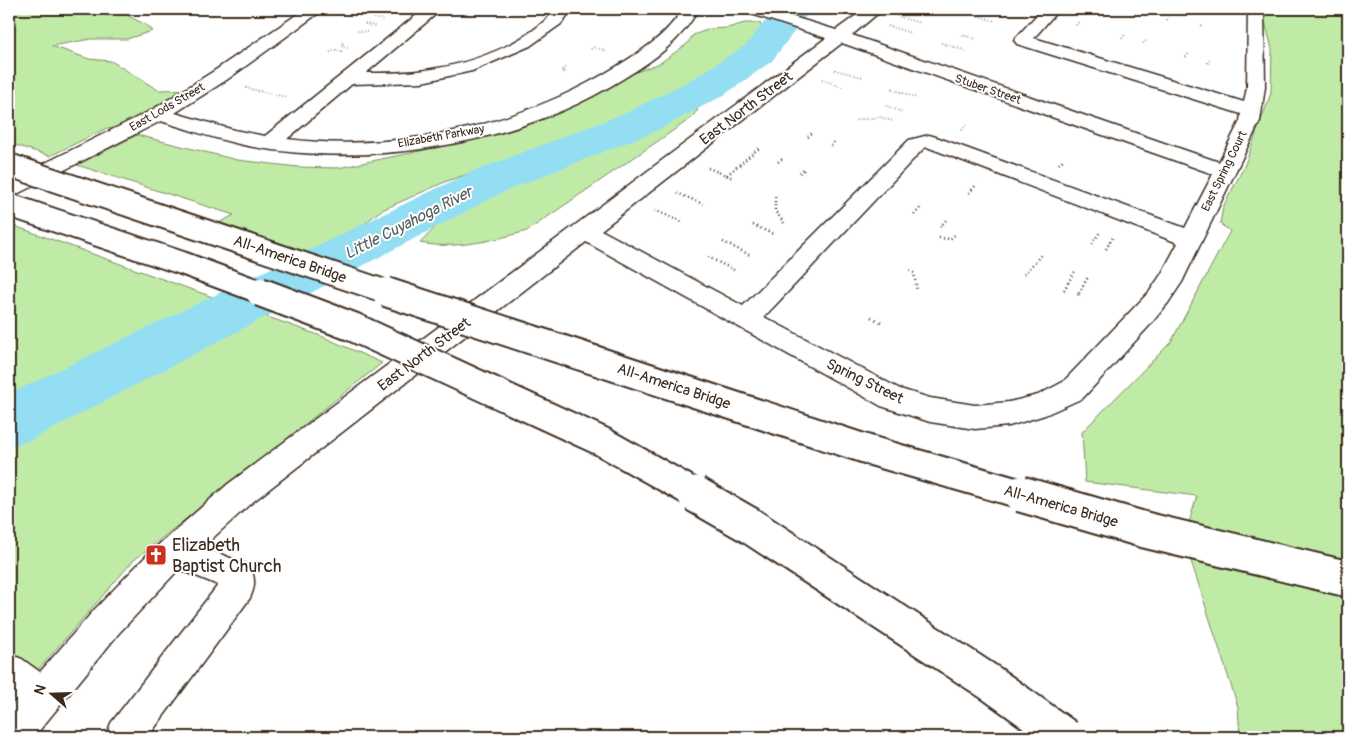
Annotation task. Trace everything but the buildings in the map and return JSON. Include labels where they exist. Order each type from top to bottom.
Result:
[{"type":"street","name":"East Lods Street","points":[[9,189],[159,114],[221,75],[316,9]]},
{"type":"street","points":[[270,142],[434,9]]},
{"type":"street","points":[[348,79],[434,75],[468,65],[511,49],[542,32],[564,9]]},
{"type":"street","name":"Elizabeth Parkway","points":[[159,114],[218,132],[270,142],[330,147],[382,146],[442,138],[518,120],[561,104],[603,84],[656,48],[690,9]]},
{"type":"street","name":"East North Street","points":[[9,737],[107,621],[175,552],[239,494],[875,9]]},
{"type":"street","points":[[1051,9],[1023,40],[1252,111]]},
{"type":"street","name":"East Spring Court","points":[[1140,319],[1159,297],[1173,276],[1250,121],[1256,86],[1256,9]]},
{"type":"street","name":"Stuber Street","points":[[756,10],[838,36],[1224,172]]},
{"type":"street","points":[[746,319],[916,144],[929,141],[1191,239]]},
{"type":"street","name":"All-America Bridge","points":[[9,165],[361,284],[872,451],[1145,530],[1348,579]]},
{"type":"street","points":[[9,205],[182,263],[354,328],[603,442],[749,525],[992,684],[1066,737]]},
{"type":"street","name":"Spring Street","points":[[585,231],[891,398],[930,410],[975,417],[1009,414],[1036,406],[1073,390],[1140,319]]},
{"type":"street","points":[[125,737],[238,586],[238,577],[175,552]]},
{"type":"street","points":[[9,672],[42,697]]},
{"type":"path","points":[[344,9],[352,10]]},
{"type":"path","points":[[996,9],[1005,11]]},
{"type":"path","points":[[973,14],[995,21]]},
{"type":"path","points":[[896,15],[920,23]]},
{"type":"path","points":[[1076,25],[1079,22]]},
{"type":"path","points":[[884,25],[911,33]]},
{"type":"path","points":[[960,34],[976,39]]},
{"type":"path","points":[[1122,38],[1125,35]]},
{"type":"path","points":[[342,43],[344,44],[341,46],[352,48]]},
{"type":"path","points":[[941,43],[967,51]]},
{"type":"path","points":[[591,49],[594,47],[612,53]]},
{"type":"path","points":[[330,52],[336,50],[347,52]]},
{"type":"path","points":[[1186,57],[1189,53]]},
{"type":"path","points":[[1208,63],[1210,59]]},
{"type":"path","points":[[832,69],[862,77]]},
{"type":"path","points":[[820,79],[844,88]]},
{"type":"path","points":[[241,87],[286,97],[292,93]]},
{"type":"path","points":[[892,89],[917,98]]},
{"type":"path","points":[[884,105],[902,112]]},
{"type":"path","points":[[856,120],[880,118],[892,121]]},
{"type":"path","points":[[808,137],[812,133]]},
{"type":"path","points":[[830,146],[834,142]]},
{"type":"path","points":[[727,175],[759,148]]},
{"type":"path","points":[[778,162],[783,158]]},
{"type":"path","points":[[708,168],[732,178]]},
{"type":"path","points":[[800,173],[806,168]]},
{"type":"path","points":[[969,193],[977,183]]},
{"type":"path","points":[[676,192],[703,204]]},
{"type":"path","points":[[774,197],[772,204],[774,211],[784,223]]},
{"type":"path","points":[[914,215],[922,206]]},
{"type":"path","points":[[655,209],[682,222]]},
{"type":"path","points":[[940,227],[948,218]]},
{"type":"path","points":[[753,225],[773,234]]},
{"type":"path","points":[[1092,244],[1100,232]]},
{"type":"path","points":[[939,238],[950,239],[956,234]]},
{"type":"path","points":[[1106,249],[1113,237]]},
{"type":"path","points":[[723,242],[750,255]]},
{"type":"path","points":[[1024,274],[1041,255]]},
{"type":"path","points":[[708,257],[734,270]]},
{"type":"path","points":[[910,270],[914,273],[917,291]]},
{"type":"path","points":[[1064,290],[1075,271]]},
{"type":"path","points":[[1078,295],[1088,277]]},
{"type":"path","points":[[871,317],[883,323]]},
{"type":"green space","points":[[9,9],[115,9],[146,25],[152,31],[127,39],[91,39],[52,46],[89,59],[111,61],[158,90],[199,89],[125,131],[107,128],[50,156],[9,143]]},
{"type":"green space","points":[[1274,9],[1348,9],[1348,737],[1240,737],[1238,707],[1184,539],[1197,496],[1085,482],[1082,432],[1171,342],[1230,231],[1220,224],[1223,207],[1244,167],[1271,93],[1272,49],[1263,14]]},
{"type":"green space","points":[[745,23],[760,23],[762,29],[753,49],[691,89],[652,104],[598,131],[447,181],[380,211],[313,266],[205,230],[234,215],[77,165],[137,135],[237,160],[298,167],[338,168],[439,147],[660,63],[687,44],[693,35],[710,29],[727,28]]},
{"type":"green space","points":[[698,110],[690,119],[527,231],[488,241],[461,245],[420,243],[447,215],[477,192],[550,165],[581,158],[652,128],[683,111]]},
{"type":"green space","points":[[9,224],[321,336],[382,363],[133,561],[9,703]]},
{"type":"waterway","name":"Little Cuyahoga River","points":[[9,422],[485,183],[643,121],[710,86],[759,53],[793,9]]},
{"type":"place","name":"Elizabeth Baptist Church","points":[[156,555]]}]
